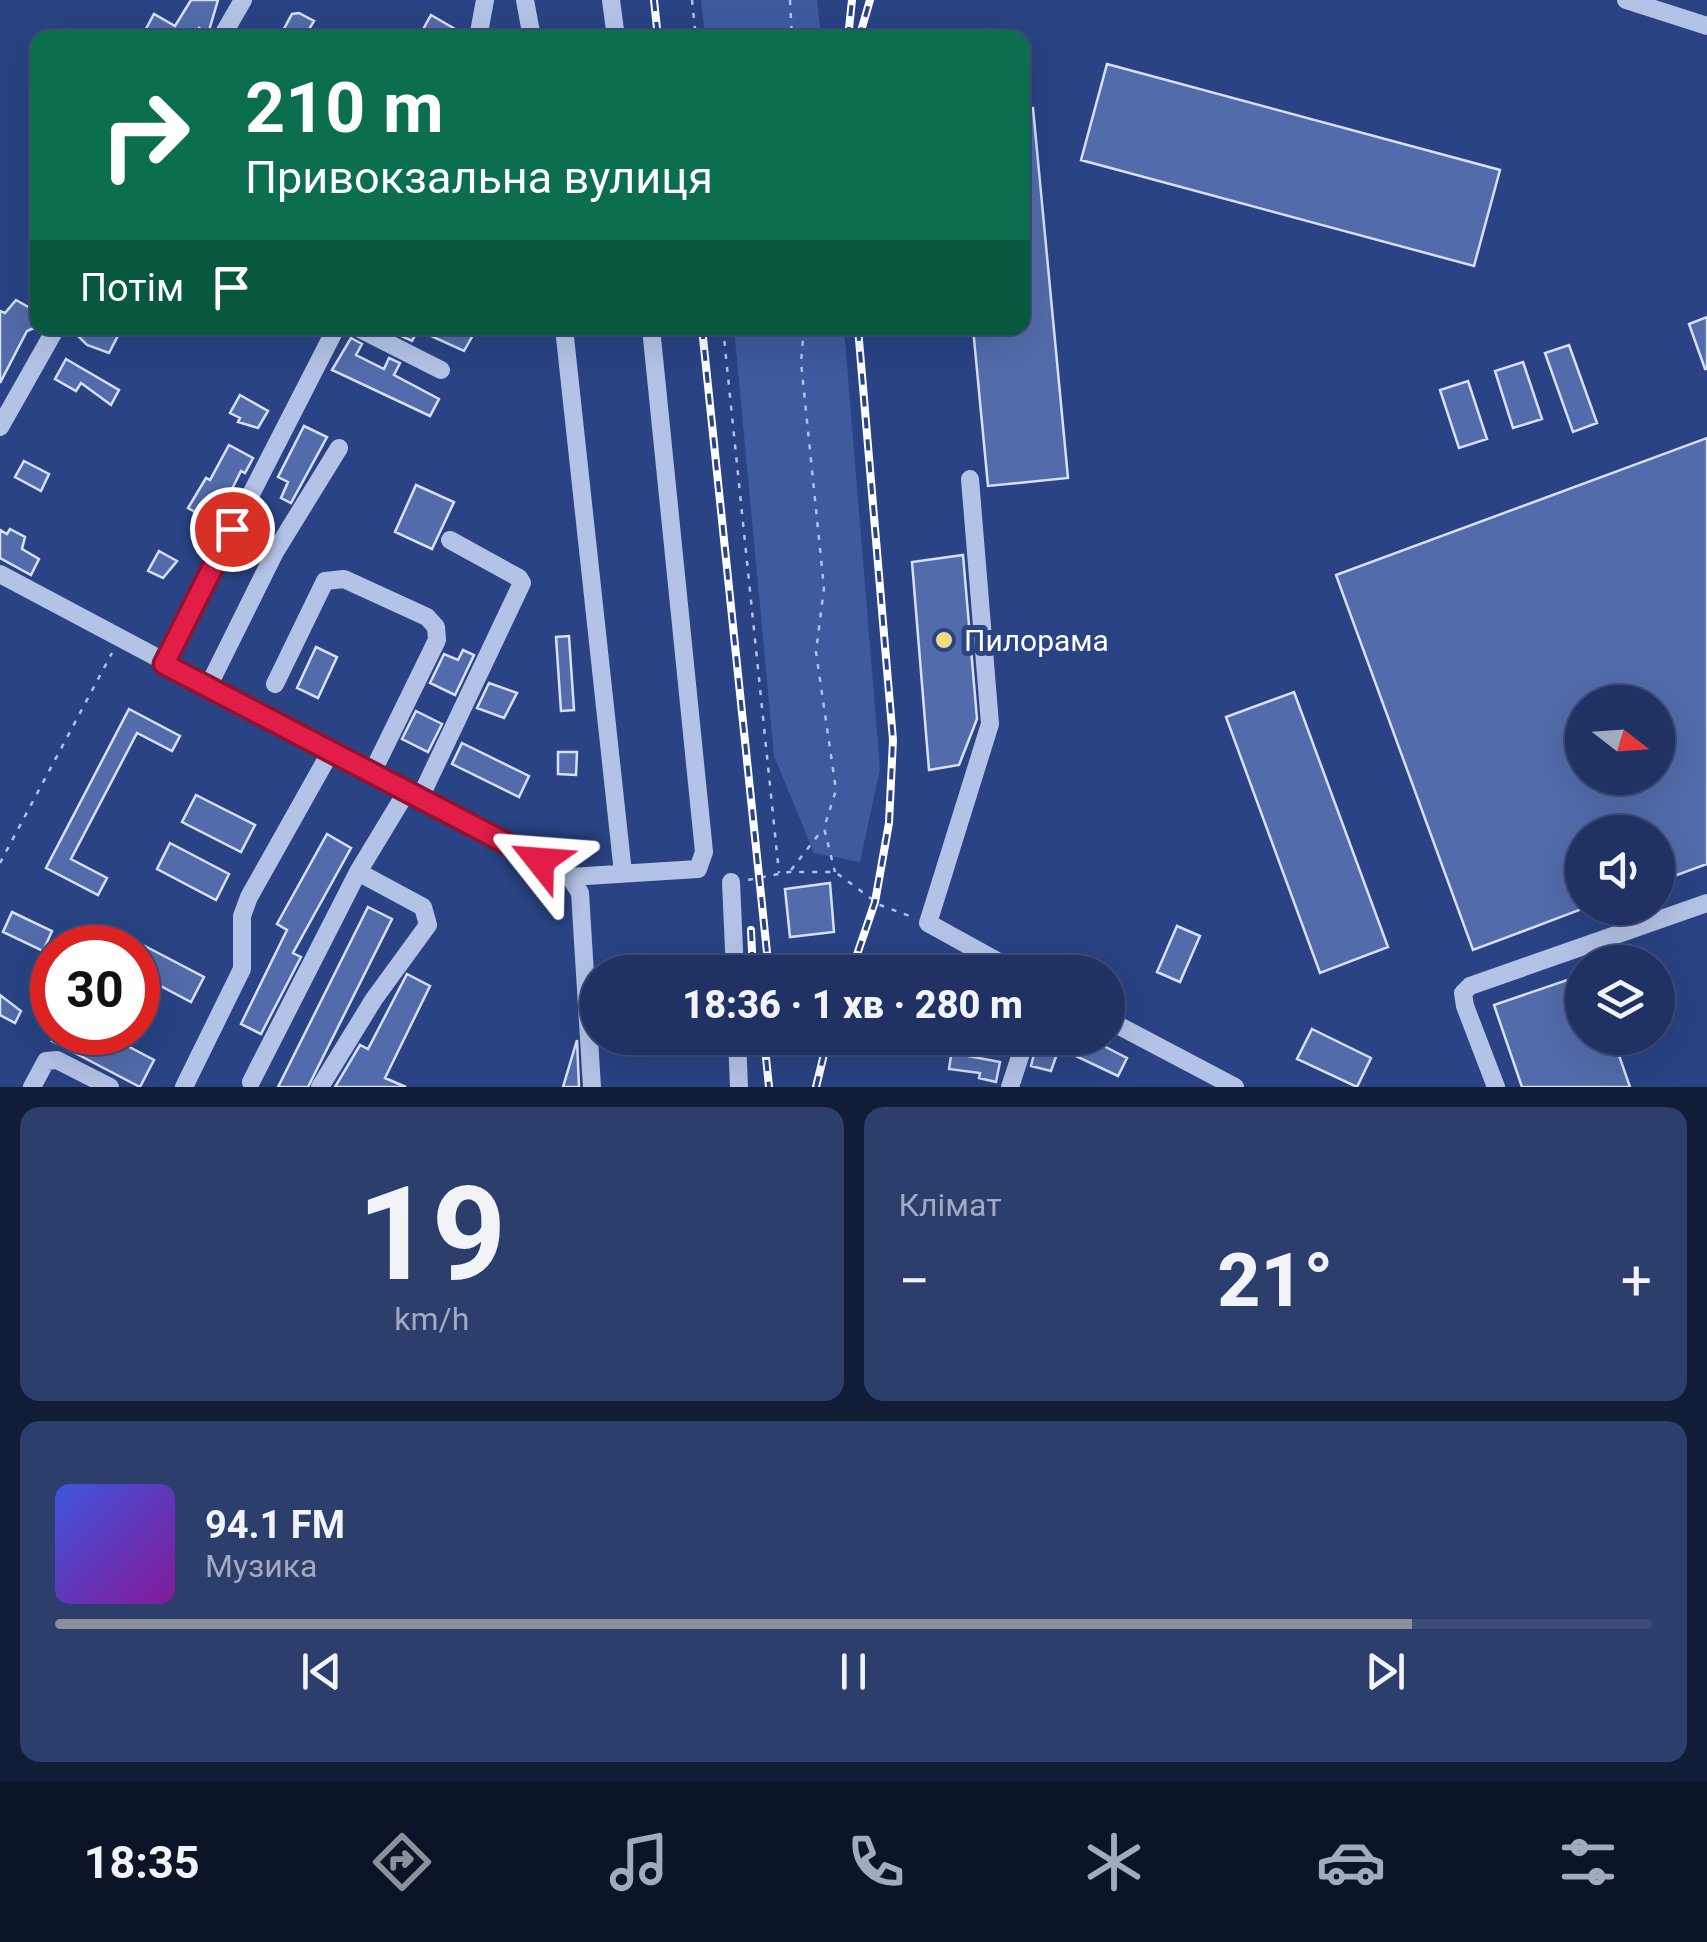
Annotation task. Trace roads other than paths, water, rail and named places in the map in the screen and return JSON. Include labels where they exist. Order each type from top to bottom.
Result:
[{"type":"street","points":[[226,30],[243,0]]},
{"type":"street","points":[[479,30],[485,0]]},
{"type":"street","points":[[524,0],[530,30]]},
{"type":"street","points":[[612,0],[615,30]]},
{"type":"street","points":[[1626,0],[1707,26]]},
{"type":"street","points":[[0,427],[52,335]]},
{"type":"street","points":[[164,664],[332,335]]},
{"type":"street","points":[[372,335],[441,370]]},
{"type":"street","points":[[565,335],[623,874]]},
{"type":"street","points":[[0,574],[570,876],[698,869],[704,852],[652,335]]},
{"type":"street","points":[[208,687],[275,552],[339,448]]},
{"type":"street","points":[[970,480],[990,724],[928,923],[986,955]]},
{"type":"street","points":[[251,1082],[358,872],[413,795],[522,583],[520,578],[450,540]]},
{"type":"street","points":[[276,684],[326,581],[344,579],[427,616],[436,627],[437,640],[372,773]]},
{"type":"street","points":[[184,1087],[242,968],[242,916],[331,751]]},
{"type":"street","points":[[320,1087],[374,999],[428,925],[423,907],[358,872]]},
{"type":"street","points":[[570,876],[580,893],[592,1087]]},
{"type":"street","points":[[731,882],[734,955]]},
{"type":"street","points":[[1496,1087],[1466,1006],[1464,993],[1470,986],[1707,903]]},
{"type":"street","points":[[1125,1031],[1202,1079],[1235,1087]]},
{"type":"street","points":[[738,1055],[739,1087]]},
{"type":"street","points":[[1010,1087],[1020,1055]]},
{"type":"street","points":[[32,1087],[46,1061],[57,1060],[110,1087]]},
{"type":"railway","points":[[654,0],[657,30]]},
{"type":"railway","points":[[849,30],[852,0]]},
{"type":"railway","points":[[861,30],[870,0]]},
{"type":"railway","points":[[703,335],[767,955]]},
{"type":"railway","points":[[857,955],[875,902],[889,823],[893,740],[859,335]]},
{"type":"railway","points":[[751,930],[752,955]]},
{"type":"railway","points":[[766,1055],[769,1087]]},
{"type":"railway","points":[[816,1087],[824,1055]]},
{"type":"place","name":"Пилорама","points":[[944,640]]}]
